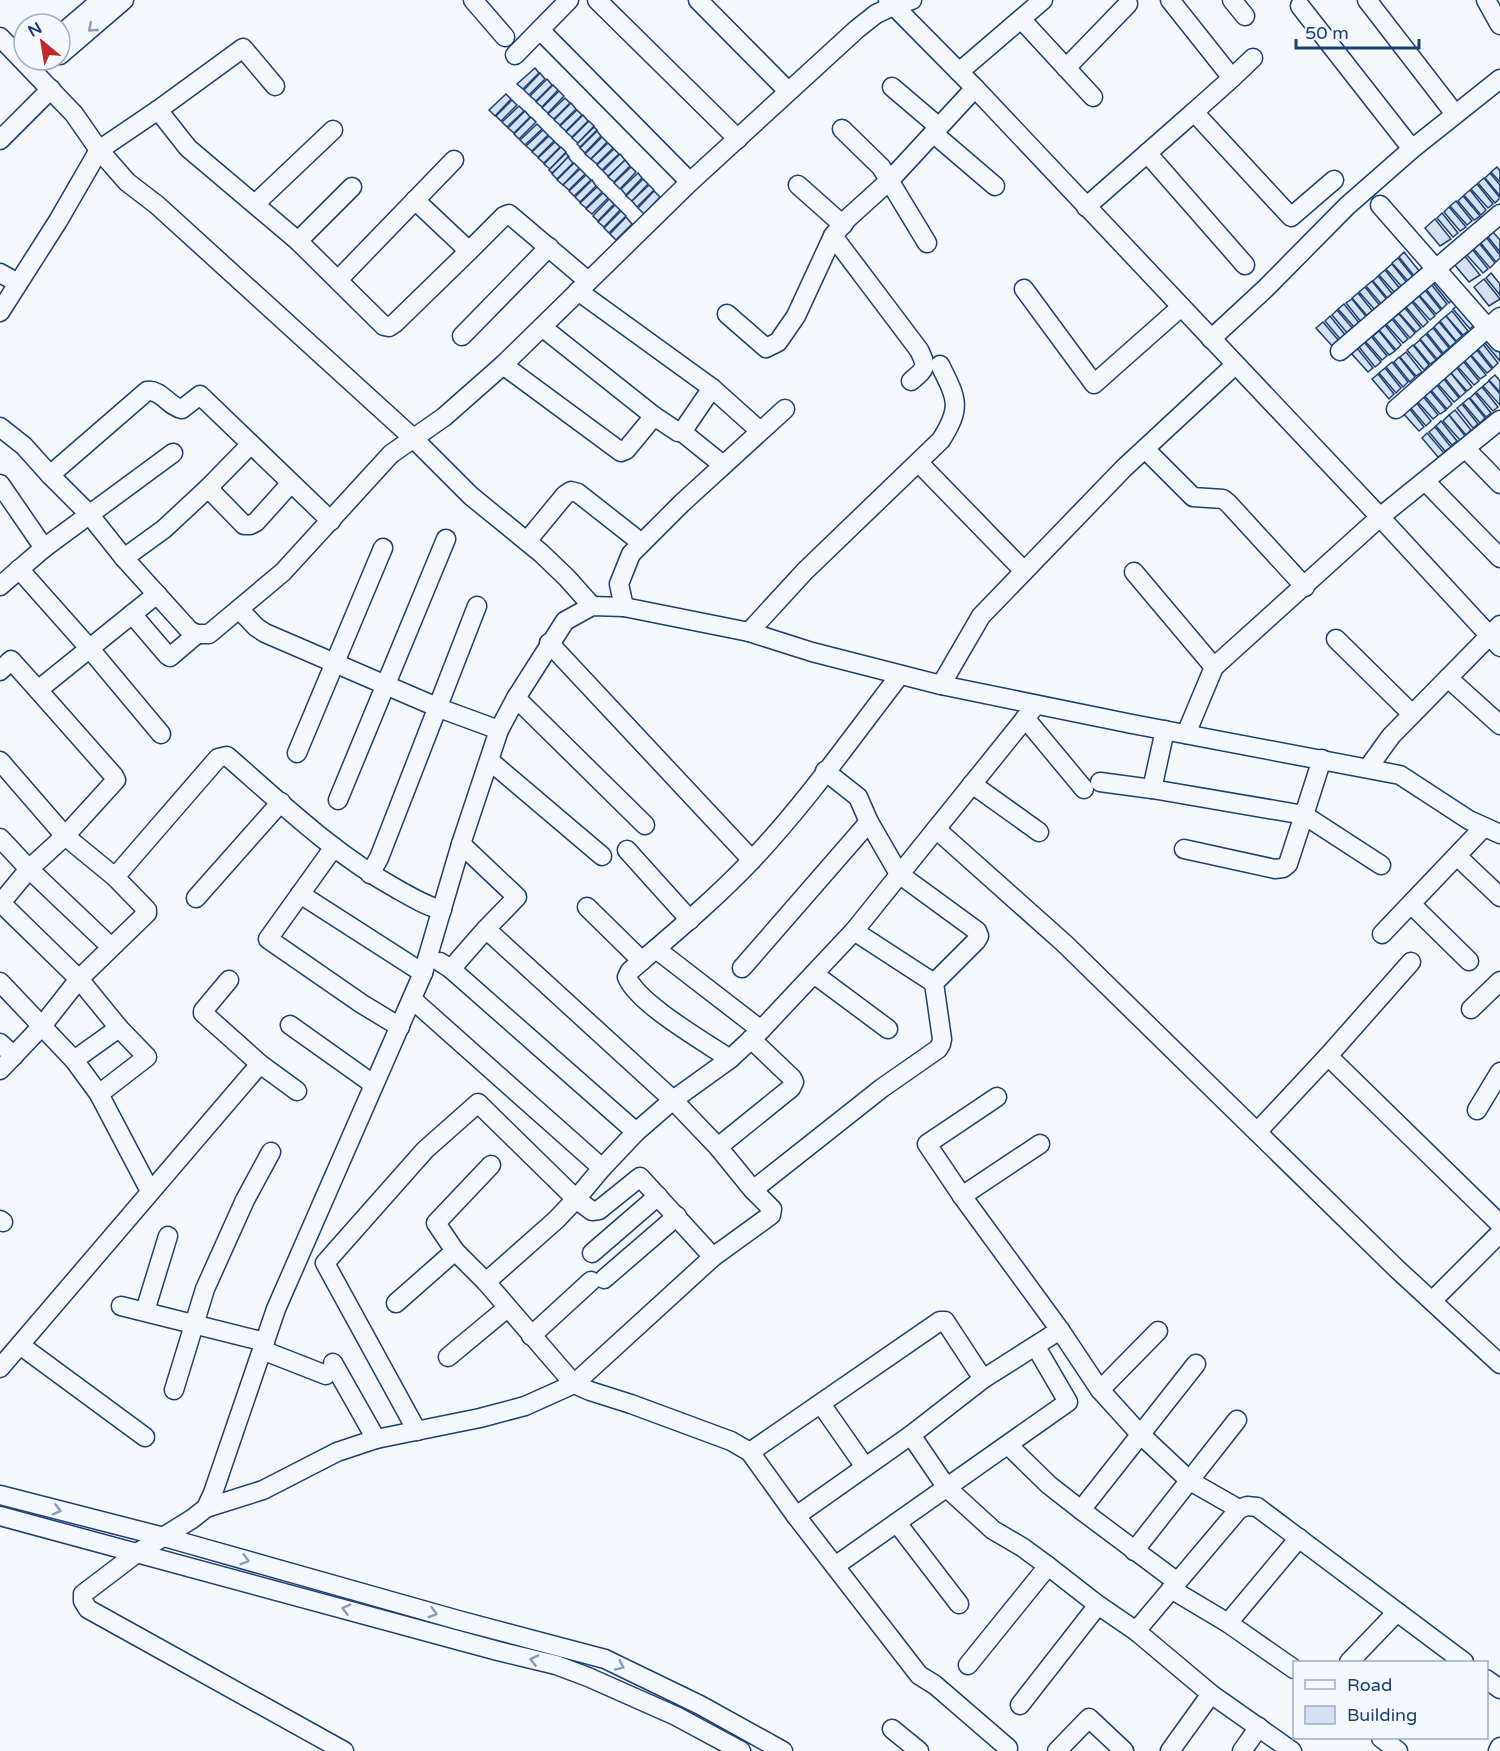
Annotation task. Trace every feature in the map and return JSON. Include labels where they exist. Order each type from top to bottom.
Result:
[{"type":"street","points":[[72,25],[101,0]]},
{"type":"street","points":[[72,45],[124,0]]},
{"type":"street","points":[[473,0],[505,37]]},
{"type":"street","points":[[515,55],[569,0]]},
{"type":"street","points":[[597,0],[738,139]]},
{"type":"street","points":[[698,0],[788,91]]},
{"type":"street","points":[[0,427],[24,446],[89,514],[124,558],[190,631],[197,634],[209,634],[283,572],[391,454],[444,417],[503,365],[690,182],[788,91],[857,29],[890,3],[912,0]]},
{"type":"street","points":[[959,72],[1042,0]]},
{"type":"street","points":[[1170,0],[1232,78]]},
{"type":"street","points":[[1232,0],[1245,16]]},
{"type":"street","points":[[1367,0],[1455,114]]},
{"type":"street","points":[[1486,0],[1500,25]]},
{"type":"street","points":[[890,3],[975,88],[1235,365],[1497,636],[1448,678],[1391,735],[1368,768]]},
{"type":"street","points":[[1066,68],[1128,4]]},
{"type":"street","points":[[1300,6],[1412,149]]},
{"type":"street","points":[[1021,19],[1093,97]]},
{"type":"street","points":[[540,30],[690,182]]},
{"type":"street","points":[[0,37],[12,48]]},
{"type":"street","points":[[0,312],[58,221],[99,150],[243,48],[275,86]]},
{"type":"street","points":[[1086,207],[1253,58]]},
{"type":"street","points":[[37,72],[74,114],[99,150],[127,182],[157,205],[413,438],[471,496],[527,541],[567,578],[592,606]]},
{"type":"street","points":[[1211,339],[1266,288],[1318,233],[1412,149],[1500,79]]},
{"type":"street","points":[[892,87],[995,186]]},
{"type":"street","points":[[727,314],[766,348],[778,342],[796,316],[838,231],[890,180],[975,88]]},
{"type":"street","points":[[0,140],[51,89]]},
{"type":"street","points":[[158,110],[188,148],[298,241],[384,326],[390,327],[504,216],[509,214],[549,247],[583,286],[712,388],[760,431]]},
{"type":"street","points":[[1194,112],[1291,217],[1334,180]]},
{"type":"street","points":[[842,129],[881,167],[927,243]]},
{"type":"street","points":[[255,204],[333,130]]},
{"type":"street","points":[[1147,153],[1245,265]]},
{"type":"street","points":[[338,280],[454,160]]},
{"type":"street","points":[[798,185],[838,231],[919,350],[925,362],[924,369],[911,381]]},
{"type":"street","points":[[298,241],[352,188]]},
{"type":"street","points":[[415,201],[469,251]]},
{"type":"street","points":[[1380,205],[1436,269],[1496,329],[1396,409]]},
{"type":"street","points":[[1340,351],[1500,214]]},
{"type":"street","points":[[462,336],[549,247]]},
{"type":"street","points":[[0,273],[18,283]]},
{"type":"street","points":[[1024,289],[1094,384],[1181,308]]},
{"type":"street","points":[[542,327],[654,416],[678,432],[682,432],[723,465]]},
{"type":"street","points":[[503,365],[621,452],[626,450],[654,416]]},
{"type":"street","points":[[749,632],[805,571],[941,440],[954,421],[956,405],[951,387],[940,365]]},
{"type":"street","points":[[941,685],[981,616],[1145,449],[1235,365]]},
{"type":"street","points":[[682,432],[712,388]]},
{"type":"street","points":[[50,475],[147,392],[151,390],[178,409],[182,409],[200,395],[331,521]]},
{"type":"street","points":[[624,607],[619,584],[631,554],[785,409]]},
{"type":"street","points":[[1186,734],[1214,667],[1380,517],[1500,420]]},
{"type":"street","points":[[124,558],[164,529],[250,445]]},
{"type":"street","points":[[1145,449],[1193,497],[1223,500],[1228,503],[1305,587]]},
{"type":"street","points":[[1466,449],[1500,484]]},
{"type":"street","points":[[0,586],[44,548],[172,453]]},
{"type":"street","points":[[919,463],[1024,570]]},
{"type":"street","points":[[1425,481],[1500,558]]},
{"type":"street","points":[[208,488],[244,525],[250,525],[256,522],[291,483]]},
{"type":"street","points":[[0,484],[44,548]]},
{"type":"street","points":[[527,541],[565,495],[571,491],[578,493],[634,537]]},
{"type":"street","points":[[338,800],[446,539]]},
{"type":"street","points":[[297,753],[383,548]]},
{"type":"street","points":[[20,569],[161,734]]},
{"type":"street","points":[[1134,572],[1214,667]]},
{"type":"street","points":[[38,690],[157,594]]},
{"type":"street","points":[[370,874],[379,858],[439,708],[477,606]]},
{"type":"street","points":[[206,1508],[276,1309],[302,1254],[373,1084],[413,1000],[426,965],[461,844],[500,730],[516,698],[565,621],[592,606],[624,607],[749,632],[812,652],[941,685],[1030,711],[1165,730],[1400,775],[1469,820],[1492,831]]},
{"type":"street","points":[[239,609],[265,633],[439,708],[500,730]]},
{"type":"street","points":[[132,614],[171,657],[197,634]]},
{"type":"street","points":[[1336,639],[1412,714]]},
{"type":"street","points":[[549,643],[752,860]]},
{"type":"street","points":[[4,659],[38,690],[116,778],[65,836],[29,868],[0,903],[79,979],[119,1028],[147,1057],[99,1094]]},
{"type":"street","points":[[730,1059],[656,1008],[630,984],[627,977],[630,971],[690,920],[752,860],[900,675]]},
{"type":"street","points":[[1448,678],[1500,725]]},
{"type":"street","points":[[516,698],[645,825]]},
{"type":"street","points":[[486,1282],[556,1220],[636,1132],[673,1100],[730,1059],[814,974],[854,931],[1030,711]]},
{"type":"street","points":[[1030,711],[1092,786],[1152,789],[1304,815],[1381,866]]},
{"type":"street","points":[[1152,789],[1165,730]]},
{"type":"street","points":[[115,877],[222,755],[227,756],[334,847],[370,874],[430,907],[442,910]]},
{"type":"street","points":[[1184,849],[1275,869],[1282,868],[1288,864],[1322,759]]},
{"type":"street","points":[[0,761],[65,836],[115,877],[147,912],[79,979],[42,1026],[0,1070]]},
{"type":"street","points":[[490,761],[602,856]]},
{"type":"street","points":[[825,771],[858,797],[869,822],[899,874],[977,931],[979,936],[976,941],[934,983]]},
{"type":"street","points":[[972,784],[1039,832]]},
{"type":"street","points":[[196,898],[281,802]]},
{"type":"street","points":[[742,968],[869,822]]},
{"type":"street","points":[[936,829],[1065,944],[1432,1301],[1500,1364]]},
{"type":"street","points":[[1382,934],[1457,855],[1492,831]]},
{"type":"street","points":[[0,838],[111,947]]},
{"type":"street","points":[[451,969],[517,897],[461,844]]},
{"type":"street","points":[[334,847],[268,939],[400,1028]]},
{"type":"street","points":[[627,850],[690,920]]},
{"type":"street","points":[[1457,855],[1500,897]]},
{"type":"street","points":[[300,894],[426,965],[451,969],[636,1132]]},
{"type":"street","points":[[1411,904],[1469,961]]},
{"type":"street","points":[[587,907],[756,1034],[792,1078],[794,1082],[791,1088],[718,1147]]},
{"type":"street","points":[[344,1751],[88,1609],[83,1601],[83,1594],[137,1553],[206,1508],[263,1490],[337,1452],[376,1439],[525,1407],[574,1384],[713,1257],[771,1215],[772,1209],[673,1100],[486,929]]},
{"type":"street","points":[[854,931],[934,983]]},
{"type":"street","points":[[1257,1132],[1411,962]]},
{"type":"street","points":[[814,974],[888,1029]]},
{"type":"street","points":[[229,981],[203,1013],[260,1064],[297,1091]]},
{"type":"street","points":[[1471,1009],[1500,981]]},
{"type":"street","points":[[0,982],[74,1060],[99,1094],[150,1191]]},
{"type":"street","points":[[753,1190],[941,1044],[934,983]]},
{"type":"street","points":[[413,1000],[602,1168]]},
{"type":"street","points":[[290,1025],[373,1084]]},
{"type":"street","points":[[74,1060],[119,1028]]},
{"type":"street","points":[[0,1043],[14,1056]]},
{"type":"street","points":[[1328,1056],[1500,1224]]},
{"type":"street","points":[[0,1368],[260,1064]]},
{"type":"street","points":[[1476,1110],[1500,1072]]},
{"type":"street","points":[[997,1097],[927,1144],[1100,1390],[1140,1434],[1190,1481],[1239,1509]]},
{"type":"street","points":[[325,1263],[425,1150],[478,1103],[576,1199],[592,1210],[600,1210],[640,1177],[713,1257]]},
{"type":"street","points":[[962,1196],[1040,1144]]},
{"type":"street","points":[[174,1390],[205,1289],[223,1245],[271,1152]]},
{"type":"street","points":[[490,1165],[436,1223],[455,1251],[486,1282],[574,1384],[590,1392],[731,1441],[750,1452],[796,1516],[919,1675],[935,1685],[1008,1748]]},
{"type":"street","points":[[592,1253],[658,1196]]},
{"type":"street","points":[[531,1336],[676,1216]]},
{"type":"street","points":[[1432,1301],[1500,1233]]},
{"type":"street","points":[[145,1311],[168,1236]]},
{"type":"street","points":[[396,1303],[455,1251]]},
{"type":"street","points":[[302,1254],[325,1263],[417,1431]]},
{"type":"street","points":[[121,1305],[196,1323],[330,1369],[376,1439]]},
{"type":"street","points":[[448,1357],[507,1308]]},
{"type":"street","points":[[750,1452],[940,1321],[945,1321],[983,1379]]},
{"type":"street","points":[[796,1516],[910,1436],[983,1379],[1060,1330]]},
{"type":"street","points":[[1100,1390],[1158,1331]]},
{"type":"street","points":[[20,1345],[145,1437]]},
{"type":"street","points":[[835,1566],[1068,1402],[1036,1347]]},
{"type":"street","points":[[1081,1510],[1196,1364]]},
{"type":"street","points":[[820,1404],[865,1467]]},
{"type":"street","points":[[1134,1551],[1237,1420]]},
{"type":"street","points":[[910,1436],[947,1488],[993,1530],[1022,1547],[1136,1631],[1211,1694],[1292,1751]]},
{"type":"street","points":[[1008,1445],[1049,1485],[1174,1585],[1293,1668]]},
{"type":"street","points":[[0,1495],[164,1537],[605,1659],[699,1705],[783,1751]]},
{"type":"street","points":[[1136,1631],[1239,1509],[1247,1506],[1257,1507],[1463,1661]]},
{"type":"street","points":[[0,1516],[556,1665],[598,1681],[689,1723],[741,1751]]},
{"type":"street","points":[[897,1523],[959,1604]]},
{"type":"street","points":[[1228,1623],[1299,1538]]},
{"type":"street","points":[[968,1665],[1048,1566]]},
{"type":"street","points":[[1020,1705],[1098,1605]]},
{"type":"street","points":[[1350,1661],[1396,1612]]},
{"type":"street","points":[[1170,1751],[1211,1694]]},
{"type":"street","points":[[689,1723],[699,1705]]},
{"type":"street","points":[[1057,1751],[1089,1718],[1124,1751]]},
{"type":"street","points":[[1242,1751],[1259,1727]]},
{"type":"street","points":[[892,1729],[919,1751]]},
{"type":"street","points":[[1384,1739],[1398,1751]]},
{"type":"street","points":[[1498,1751],[1500,1747]]},
{"type":"building","points":[[535,68],[539,73],[523,89],[517,84]]},
{"type":"building","points":[[540,73],[545,79],[529,95],[524,90]]},
{"type":"building","points":[[547,79],[552,85],[536,101],[530,96]]},
{"type":"building","points":[[553,85],[558,90],[542,107],[536,102]]},
{"type":"building","points":[[559,91],[564,96],[548,113],[542,108]]},
{"type":"building","points":[[506,94],[511,99],[495,116],[489,110]]},
{"type":"building","points":[[565,98],[570,103],[554,119],[548,114]]},
{"type":"building","points":[[512,100],[517,105],[501,121],[496,116]]},
{"type":"building","points":[[571,103],[576,109],[560,125],[554,120]]},
{"type":"building","points":[[519,106],[524,111],[507,127],[502,122]]},
{"type":"building","points":[[577,110],[582,115],[566,131],[560,126]]},
{"type":"building","points":[[525,111],[530,117],[514,133],[508,128]]},
{"type":"building","points":[[583,115],[588,121],[572,137],[566,132]]},
{"type":"building","points":[[531,117],[536,122],[519,139],[514,134]]},
{"type":"building","points":[[589,121],[594,126],[578,143],[572,138]]},
{"type":"building","points":[[537,124],[542,129],[525,145],[520,140]]},
{"type":"building","points":[[594,127],[597,130],[580,147],[577,144]]},
{"type":"building","points":[[543,130],[548,135],[532,151],[526,146]]},
{"type":"building","points":[[597,131],[601,136],[585,153],[580,148]]},
{"type":"building","points":[[549,136],[554,141],[538,157],[532,152]]},
{"type":"building","points":[[602,137],[607,142],[591,159],[585,154]]},
{"type":"building","points":[[555,142],[560,147],[544,163],[538,158]]},
{"type":"building","points":[[608,143],[613,148],[597,164],[591,159]]},
{"type":"building","points":[[561,147],[566,152],[550,169],[544,164]]},
{"type":"building","points":[[614,149],[619,154],[602,170],[597,165]]},
{"type":"building","points":[[566,153],[569,157],[552,173],[549,170]]},
{"type":"building","points":[[620,154],[625,160],[608,176],[603,171]]},
{"type":"building","points":[[568,157],[573,163],[557,179],[552,174]]},
{"type":"building","points":[[625,160],[630,166],[614,182],[608,177]]},
{"type":"building","points":[[574,163],[579,168],[563,185],[557,180]]},
{"type":"building","points":[[631,167],[636,172],[620,189],[614,183]]},
{"type":"building","points":[[1497,167],[1500,171],[1500,182],[1491,172]]},
{"type":"building","points":[[580,169],[585,174],[569,190],[563,185]]},
{"type":"building","points":[[638,173],[642,178],[626,195],[621,189]]},
{"type":"building","points":[[1490,173],[1500,185],[1500,196],[1485,178]]},
{"type":"building","points":[[586,175],[591,180],[574,196],[569,191]]},
{"type":"building","points":[[1484,178],[1500,198],[1495,203],[1478,183]]},
{"type":"building","points":[[643,179],[648,184],[632,201],[626,196]]},
{"type":"building","points":[[592,180],[596,186],[580,202],[575,197]]},
{"type":"building","points":[[1477,184],[1493,204],[1488,208],[1471,189]]},
{"type":"building","points":[[649,185],[654,190],[637,207],[632,201]]},
{"type":"building","points":[[597,187],[602,192],[586,208],[580,203]]},
{"type":"building","points":[[1470,190],[1486,210],[1481,215],[1464,195]]},
{"type":"building","points":[[654,191],[660,197],[644,214],[638,208]]},
{"type":"building","points":[[603,193],[608,198],[592,214],[586,209]]},
{"type":"building","points":[[1463,196],[1480,216],[1474,220],[1458,201]]},
{"type":"building","points":[[609,199],[614,204],[598,221],[593,216]]},
{"type":"building","points":[[1456,201],[1472,221],[1467,225],[1450,206]]},
{"type":"building","points":[[615,205],[620,210],[604,227],[598,222]]},
{"type":"building","points":[[1449,207],[1466,227],[1460,231],[1444,212]]},
{"type":"building","points":[[621,211],[626,216],[609,233],[604,228]]},
{"type":"building","points":[[1442,213],[1458,233],[1453,237],[1437,218]]},
{"type":"building","points":[[626,217],[632,224],[616,240],[610,234]]},
{"type":"building","points":[[1435,219],[1451,239],[1440,246],[1425,228]]},
{"type":"building","points":[[1493,232],[1500,240],[1500,252],[1488,237]]},
{"type":"building","points":[[1486,237],[1500,255],[1496,262],[1480,242]]},
{"type":"building","points":[[1479,243],[1495,263],[1490,268],[1473,248]]},
{"type":"building","points":[[1472,249],[1488,269],[1483,273],[1466,254]]},
{"type":"building","points":[[1404,252],[1420,272],[1415,277],[1399,257]]},
{"type":"building","points":[[1464,255],[1480,275],[1469,282],[1454,264]]},
{"type":"building","points":[[1398,258],[1414,278],[1409,282],[1392,263]]},
{"type":"building","points":[[1392,264],[1408,284],[1403,288],[1386,269]]},
{"type":"building","points":[[1385,270],[1401,290],[1396,294],[1379,275]]},
{"type":"building","points":[[1491,273],[1500,284],[1500,295],[1486,278]]},
{"type":"building","points":[[1378,276],[1394,296],[1389,300],[1373,281]]},
{"type":"building","points":[[1438,278],[1455,298],[1449,303],[1433,283]]},
{"type":"building","points":[[1484,279],[1500,299],[1489,306],[1474,287]]},
{"type":"building","points":[[1372,281],[1388,301],[1383,306],[1366,286]]},
{"type":"building","points":[[1431,284],[1447,304],[1442,309],[1426,289]]},
{"type":"building","points":[[1365,287],[1381,307],[1376,311],[1359,292]]},
{"type":"building","points":[[1425,290],[1441,310],[1436,314],[1419,295]]},
{"type":"building","points":[[1358,293],[1374,313],[1369,318],[1352,298]]},
{"type":"building","points":[[1419,296],[1435,316],[1430,320],[1413,301]]},
{"type":"building","points":[[1352,299],[1368,319],[1362,323],[1346,303]]},
{"type":"building","points":[[1412,302],[1428,322],[1423,327],[1406,307]]},
{"type":"building","points":[[1344,304],[1360,324],[1355,328],[1338,309]]},
{"type":"building","points":[[1459,304],[1475,324],[1470,329],[1453,309]]},
{"type":"building","points":[[1405,308],[1421,328],[1416,332],[1399,313]]},
{"type":"building","points":[[1337,310],[1354,330],[1348,334],[1332,315]]},
{"type":"building","points":[[1452,311],[1468,331],[1463,335],[1446,316]]},
{"type":"building","points":[[1399,314],[1415,333],[1410,338],[1393,318]]},
{"type":"building","points":[[1330,316],[1346,336],[1341,340],[1325,321]]},
{"type":"building","points":[[1446,316],[1462,336],[1456,341],[1440,321]]},
{"type":"building","points":[[1392,319],[1408,339],[1403,343],[1386,324]]},
{"type":"building","points":[[1323,322],[1339,341],[1333,347],[1316,328]]},
{"type":"building","points":[[1439,322],[1456,342],[1450,347],[1434,327]]},
{"type":"building","points":[[1385,325],[1401,345],[1396,350],[1379,330]]},
{"type":"building","points":[[1433,328],[1449,348],[1443,353],[1427,333]]},
{"type":"building","points":[[1379,331],[1395,351],[1389,355],[1373,336]]},
{"type":"building","points":[[1426,334],[1442,354],[1437,359],[1420,339]]},
{"type":"building","points":[[1371,336],[1387,356],[1382,360],[1365,341]]},
{"type":"building","points":[[1489,337],[1500,350],[1500,361],[1484,342]]},
{"type":"building","points":[[1420,340],[1436,360],[1430,364],[1414,345]]},
{"type":"building","points":[[1364,342],[1381,362],[1375,367],[1359,347]]},
{"type":"building","points":[[1482,343],[1498,363],[1493,368],[1477,348]]},
{"type":"building","points":[[1413,345],[1429,365],[1424,370],[1407,350]]},
{"type":"building","points":[[1357,348],[1373,368],[1368,372],[1351,353]]},
{"type":"building","points":[[1476,349],[1492,369],[1487,373],[1470,354]]},
{"type":"building","points":[[1406,352],[1422,372],[1416,376],[1400,357]]},
{"type":"building","points":[[1470,355],[1486,375],[1480,379],[1464,360]]},
{"type":"building","points":[[1399,357],[1415,377],[1410,382],[1394,362]]},
{"type":"building","points":[[1463,361],[1479,381],[1474,385],[1457,366]]},
{"type":"building","points":[[1392,362],[1408,382],[1403,387],[1386,367]]},
{"type":"building","points":[[1456,367],[1472,387],[1467,391],[1450,372]]},
{"type":"building","points":[[1385,368],[1401,388],[1396,393],[1379,373]]},
{"type":"building","points":[[1450,372],[1466,392],[1460,397],[1444,377]]},
{"type":"building","points":[[1378,374],[1394,394],[1389,399],[1372,379]]},
{"type":"building","points":[[1495,375],[1500,381],[1500,392],[1489,380]]},
{"type":"building","points":[[1443,378],[1459,398],[1454,402],[1437,383]]},
{"type":"building","points":[[1489,381],[1500,394],[1500,405],[1483,386]]},
{"type":"building","points":[[1436,384],[1452,404],[1447,409],[1430,389]]},
{"type":"building","points":[[1482,387],[1498,407],[1493,411],[1476,392]]},
{"type":"building","points":[[1429,390],[1446,410],[1440,414],[1424,395]]},
{"type":"building","points":[[1475,393],[1491,413],[1486,417],[1470,398]]},
{"type":"building","points":[[1422,395],[1438,415],[1433,419],[1416,400]]},
{"type":"building","points":[[1469,398],[1485,418],[1480,423],[1463,403]]},
{"type":"building","points":[[1415,401],[1431,421],[1426,426],[1409,406]]},
{"type":"building","points":[[1462,404],[1478,424],[1473,428],[1457,408]]},
{"type":"building","points":[[1408,407],[1424,427],[1419,431],[1402,412]]},
{"type":"building","points":[[1455,410],[1471,430],[1466,435],[1449,415]]},
{"type":"building","points":[[1449,415],[1465,436],[1460,440],[1443,421]]},
{"type":"building","points":[[1441,421],[1457,441],[1452,445],[1436,426]]},
{"type":"building","points":[[1435,427],[1451,447],[1445,451],[1429,432]]},
{"type":"building","points":[[1427,433],[1444,453],[1438,457],[1422,438]]}]
